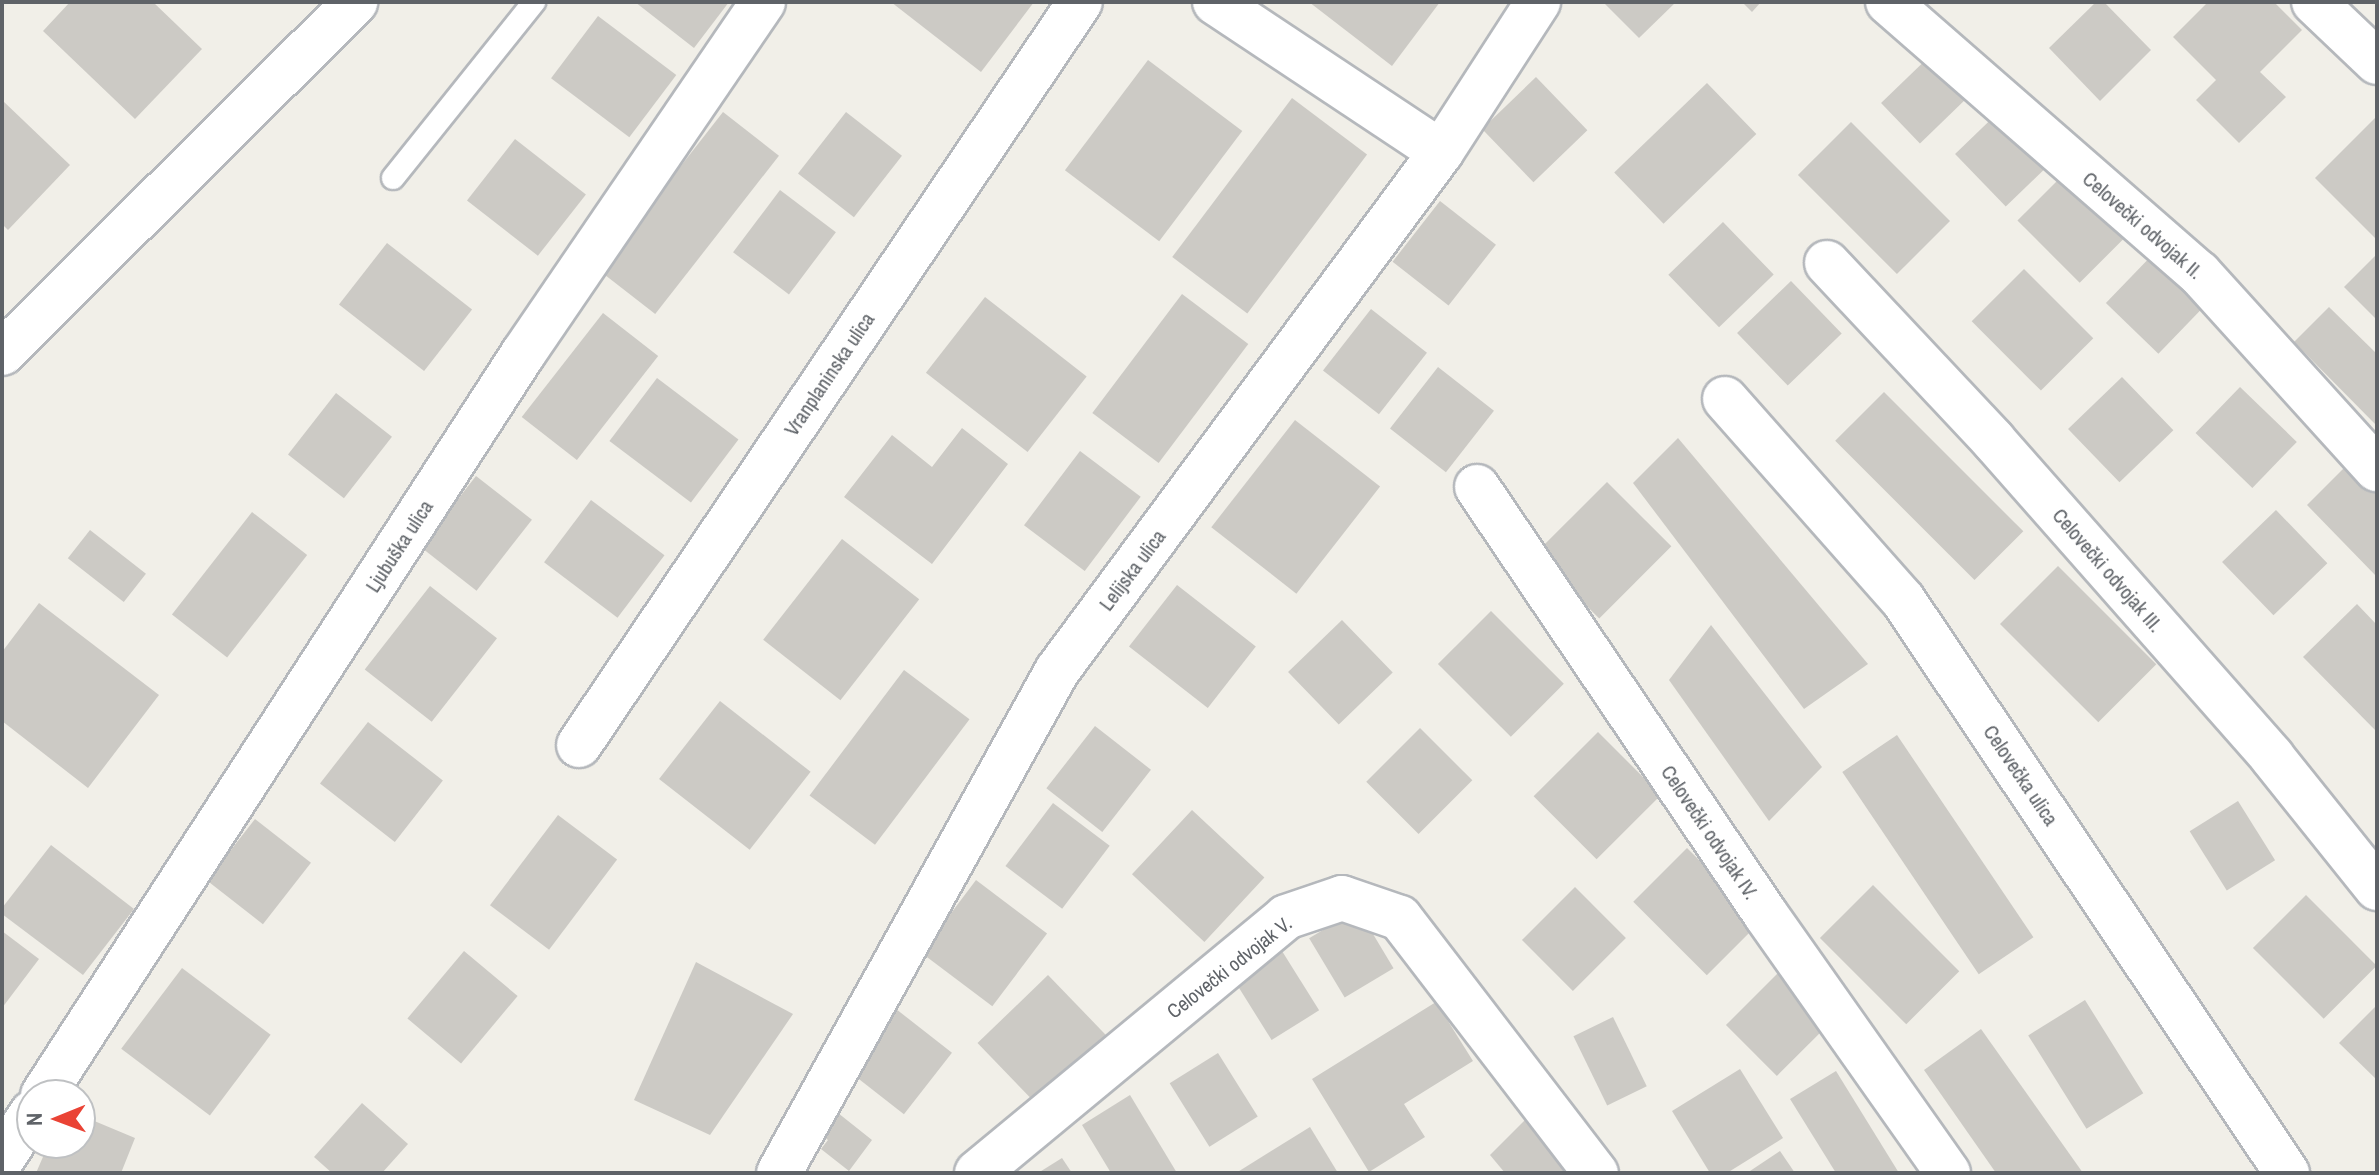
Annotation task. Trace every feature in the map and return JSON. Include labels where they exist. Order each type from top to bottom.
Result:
[{"type":"street","points":[[2,353],[355,2]]},
{"type":"street","name":"Ljubuška ulica","points":[[53,1079],[523,354],[763,2]]},
{"type":"street","name":"Vranplaninska ulica","points":[[579,745],[1080,2]]},
{"type":"street","points":[[1215,2],[1441,152]]},
{"type":"street","name":"Lelijska ulica","points":[[779,1173],[1057,671],[1441,152],[1538,2]]},
{"type":"street","name":"Celovečki odvojak II.","points":[[1888,2],[2199,273],[2377,469]]},
{"type":"street","points":[[2314,2],[2377,62]]},
{"type":"street","name":"Celovečki odvojak III.","points":[[1827,263],[1993,440],[2272,757],[2377,888]]},
{"type":"street","name":"Celovečka ulica","points":[[1725,399],[1903,600],[2287,1173]]},
{"type":"street","name":"Celovečki odvojak IV.","points":[[1477,487],[1766,915],[1948,1173]]},
{"type":"street","name":"Celovečki odvojak V.","points":[[977,1173],[1286,917],[1342,898],[1400,918],[1596,1173]]},
{"type":"street","points":[[2,1159],[16,1138]]},
{"type":"lane","points":[[393,178],[534,2]]},
{"type":"building","points":[[70,2],[153,2],[202,49],[135,119],[43,31]]},
{"type":"building","points":[[635,2],[729,2],[694,48]]},
{"type":"building","points":[[891,2],[1034,2],[981,72]]},
{"type":"building","points":[[1309,2],[1440,2],[1392,66]]},
{"type":"building","points":[[1603,2],[1676,2],[1639,38]]},
{"type":"building","points":[[1742,2],[1761,2],[1752,12]]},
{"type":"building","points":[[2096,2],[2104,2],[2151,50],[2100,101],[2049,48]]},
{"type":"building","points":[[2208,2],[2274,2],[2302,30],[2260,72],[2286,97],[2239,143],[2196,100],[2216,80],[2173,37]]},
{"type":"building","points":[[598,16],[676,75],[629,137],[551,78]]},
{"type":"building","points":[[1935,51],[1974,91],[1920,143],[1881,103]]},
{"type":"building","points":[[1148,60],[1242,131],[1159,241],[1065,170]]},
{"type":"building","points":[[1536,77],[1587,130],[1533,182],[1482,129]]},
{"type":"building","points":[[1707,83],[1756,134],[1664,224],[1614,173]]},
{"type":"building","points":[[1292,98],[1367,155],[1247,313],[1172,257]]},
{"type":"building","points":[[2,100],[70,165],[8,230],[2,224]]},
{"type":"building","points":[[2009,102],[2060,155],[2006,207],[1955,154]]},
{"type":"building","points":[[723,112],[779,156],[655,314],[599,270]]},
{"type":"building","points":[[846,112],[902,156],[854,217],[798,173]]},
{"type":"building","points":[[2377,116],[2377,240],[2315,178]]},
{"type":"building","points":[[1851,122],[1950,221],[1897,274],[1798,175]]},
{"type":"building","points":[[515,139],[586,194],[538,256],[467,200]]},
{"type":"building","points":[[2062,176],[2124,238],[2080,283],[2017,221]]},
{"type":"building","points":[[780,190],[836,232],[789,294],[733,252]]},
{"type":"building","points":[[1440,201],[1496,245],[1449,305],[1393,262]]},
{"type":"building","points":[[1723,222],[1774,275],[1719,327],[1668,275]]},
{"type":"building","points":[[387,243],[472,309],[424,371],[339,304]]},
{"type":"building","points":[[2158,249],[2211,300],[2158,354],[2106,303]]},
{"type":"building","points":[[2377,254],[2377,320],[2344,287]]},
{"type":"building","points":[[2024,269],[2093,338],[2041,391],[1972,321]]},
{"type":"building","points":[[1791,281],[1842,334],[1788,386],[1737,333]]},
{"type":"building","points":[[1182,294],[1248,344],[1159,463],[1092,413]]},
{"type":"building","points":[[985,297],[1087,376],[1028,452],[926,373]]},
{"type":"building","points":[[2329,307],[2377,354],[2377,426],[2294,342]]},
{"type":"building","points":[[1371,309],[1427,353],[1379,414],[1323,370]]},
{"type":"building","points":[[603,313],[658,356],[577,460],[522,417]]},
{"type":"building","points":[[1438,367],[1494,411],[1446,472],[1390,428]]},
{"type":"building","points":[[2122,377],[2173,430],[2119,482],[2068,429]]},
{"type":"building","points":[[657,378],[738,439],[691,502],[609,441]]},
{"type":"building","points":[[2240,387],[2297,442],[2252,488],[2196,433]]},
{"type":"building","points":[[1884,392],[2023,531],[1975,580],[1835,441]]},
{"type":"building","points":[[336,393],[392,437],[344,498],[288,454]]},
{"type":"building","points":[[1295,420],[1380,486],[1296,594],[1211,527]]},
{"type":"building","points":[[962,428],[1008,464],[932,564],[844,497],[892,435],[932,467]]},
{"type":"building","points":[[1678,438],[1868,664],[1804,709],[1633,483]]},
{"type":"building","points":[[1080,451],[1141,497],[1085,571],[1024,525]]},
{"type":"building","points":[[2352,460],[2377,485],[2377,577],[2307,505]]},
{"type":"building","points":[[476,476],[532,520],[477,591],[421,547]]},
{"type":"building","points":[[1607,482],[1671,546],[1599,618],[1535,554]]},
{"type":"building","points":[[591,500],[664,555],[618,618],[544,562]]},
{"type":"building","points":[[2276,510],[2327,563],[2273,615],[2222,562]]},
{"type":"building","points":[[252,512],[307,555],[227,658],[172,614]]},
{"type":"building","points":[[90,530],[146,574],[124,602],[68,558]]},
{"type":"building","points":[[842,539],[919,599],[840,700],[763,640]]},
{"type":"building","points":[[2058,566],[2156,664],[2098,722],[2000,624]]},
{"type":"building","points":[[1177,585],[1256,647],[1208,708],[1129,646]]},
{"type":"building","points":[[430,586],[497,638],[432,722],[365,670]]},
{"type":"building","points":[[39,603],[159,695],[88,788],[2,721],[2,652]]},
{"type":"building","points":[[2357,604],[2377,625],[2377,732],[2303,657]]},
{"type":"building","points":[[1491,611],[1564,684],[1511,737],[1438,664]]},
{"type":"building","points":[[1342,620],[1393,673],[1339,725],[1288,672]]},
{"type":"building","points":[[1711,625],[1822,767],[1769,821],[1669,680]]},
{"type":"building","points":[[904,670],[969,719],[875,845],[810,795]]},
{"type":"building","points":[[720,701],[811,772],[750,850],[659,779]]},
{"type":"building","points":[[368,722],[443,780],[395,842],[320,783]]},
{"type":"building","points":[[1095,726],[1151,770],[1102,832],[1046,788]]},
{"type":"building","points":[[1420,728],[1472,780],[1419,834],[1366,782]]},
{"type":"building","points":[[1598,732],[1661,795],[1597,859],[1534,796]]},
{"type":"building","points":[[1897,735],[2033,937],[1979,974],[1842,772]]},
{"type":"building","points":[[2238,801],[2275,860],[2227,891],[2190,831]]},
{"type":"building","points":[[1053,803],[1110,846],[1062,909],[1005,866]]},
{"type":"building","points":[[1192,810],[1264,878],[1204,942],[1132,874]]},
{"type":"building","points":[[558,815],[617,860],[549,950],[490,905]]},
{"type":"building","points":[[255,819],[311,863],[263,924],[207,880]]},
{"type":"building","points":[[51,845],[134,909],[83,975],[2,914],[2,908]]},
{"type":"building","points":[[1687,848],[1761,922],[1707,975],[1633,902]]},
{"type":"building","points":[[976,880],[1047,934],[992,1006],[921,953]]},
{"type":"building","points":[[1873,885],[1959,971],[1906,1024],[1820,938]]},
{"type":"building","points":[[1575,887],[1626,938],[1573,991],[1522,940]]},
{"type":"building","points":[[2306,895],[2377,966],[2324,1019],[2253,948]]},
{"type":"building","points":[[1358,909],[1394,968],[1345,998],[1309,938]]},
{"type":"building","points":[[2,931],[39,959],[2,1008]]},
{"type":"building","points":[[464,951],[518,996],[461,1063],[407,1018]]},
{"type":"building","points":[[1282,951],[1319,1010],[1272,1040],[1235,981]]},
{"type":"building","points":[[696,962],[793,1014],[710,1135],[634,1100]]},
{"type":"building","points":[[182,968],[271,1035],[210,1115],[121,1049]]},
{"type":"building","points":[[1779,972],[1830,1023],[1777,1076],[1726,1025]]},
{"type":"building","points":[[1048,975],[1107,1036],[1037,1104],[978,1043]]},
{"type":"building","points":[[2085,1000],[2143,1093],[2086,1129],[2028,1036]]},
{"type":"building","points":[[1436,1002],[1473,1061],[1404,1104],[1425,1137],[1369,1172],[1312,1079]]},
{"type":"building","points":[[2377,1005],[2377,1080],[2339,1043]]},
{"type":"building","points":[[896,1009],[952,1053],[904,1114],[848,1070]]},
{"type":"building","points":[[1613,1017],[1647,1086],[1607,1105],[1573,1036]]},
{"type":"building","points":[[1981,1029],[2083,1173],[1996,1173],[1924,1070]]},
{"type":"building","points":[[1218,1053],[1258,1117],[1209,1147],[1170,1083]]},
{"type":"building","points":[[1740,1069],[1783,1138],[1727,1173],[1710,1173],[1672,1111]]},
{"type":"building","points":[[1836,1071],[1899,1173],[1836,1173],[1790,1099]]},
{"type":"building","points":[[1130,1095],[1177,1173],[1111,1173],[1082,1125]]},
{"type":"building","points":[[362,1103],[408,1144],[382,1173],[332,1173],[314,1157]]},
{"type":"building","points":[[833,1109],[872,1140],[849,1171],[821,1149],[828,1140],[816,1131]]},
{"type":"building","points":[[1528,1117],[1576,1173],[1505,1173],[1490,1155]]},
{"type":"building","points":[[96,1122],[135,1138],[121,1173],[36,1173],[42,1159],[96,1159]]},
{"type":"building","points":[[1310,1127],[1338,1173],[1236,1173]]},
{"type":"building","points":[[1780,1151],[1795,1173],[1747,1173]]},
{"type":"building","points":[[1062,1158],[1072,1173],[1038,1173]]}]
